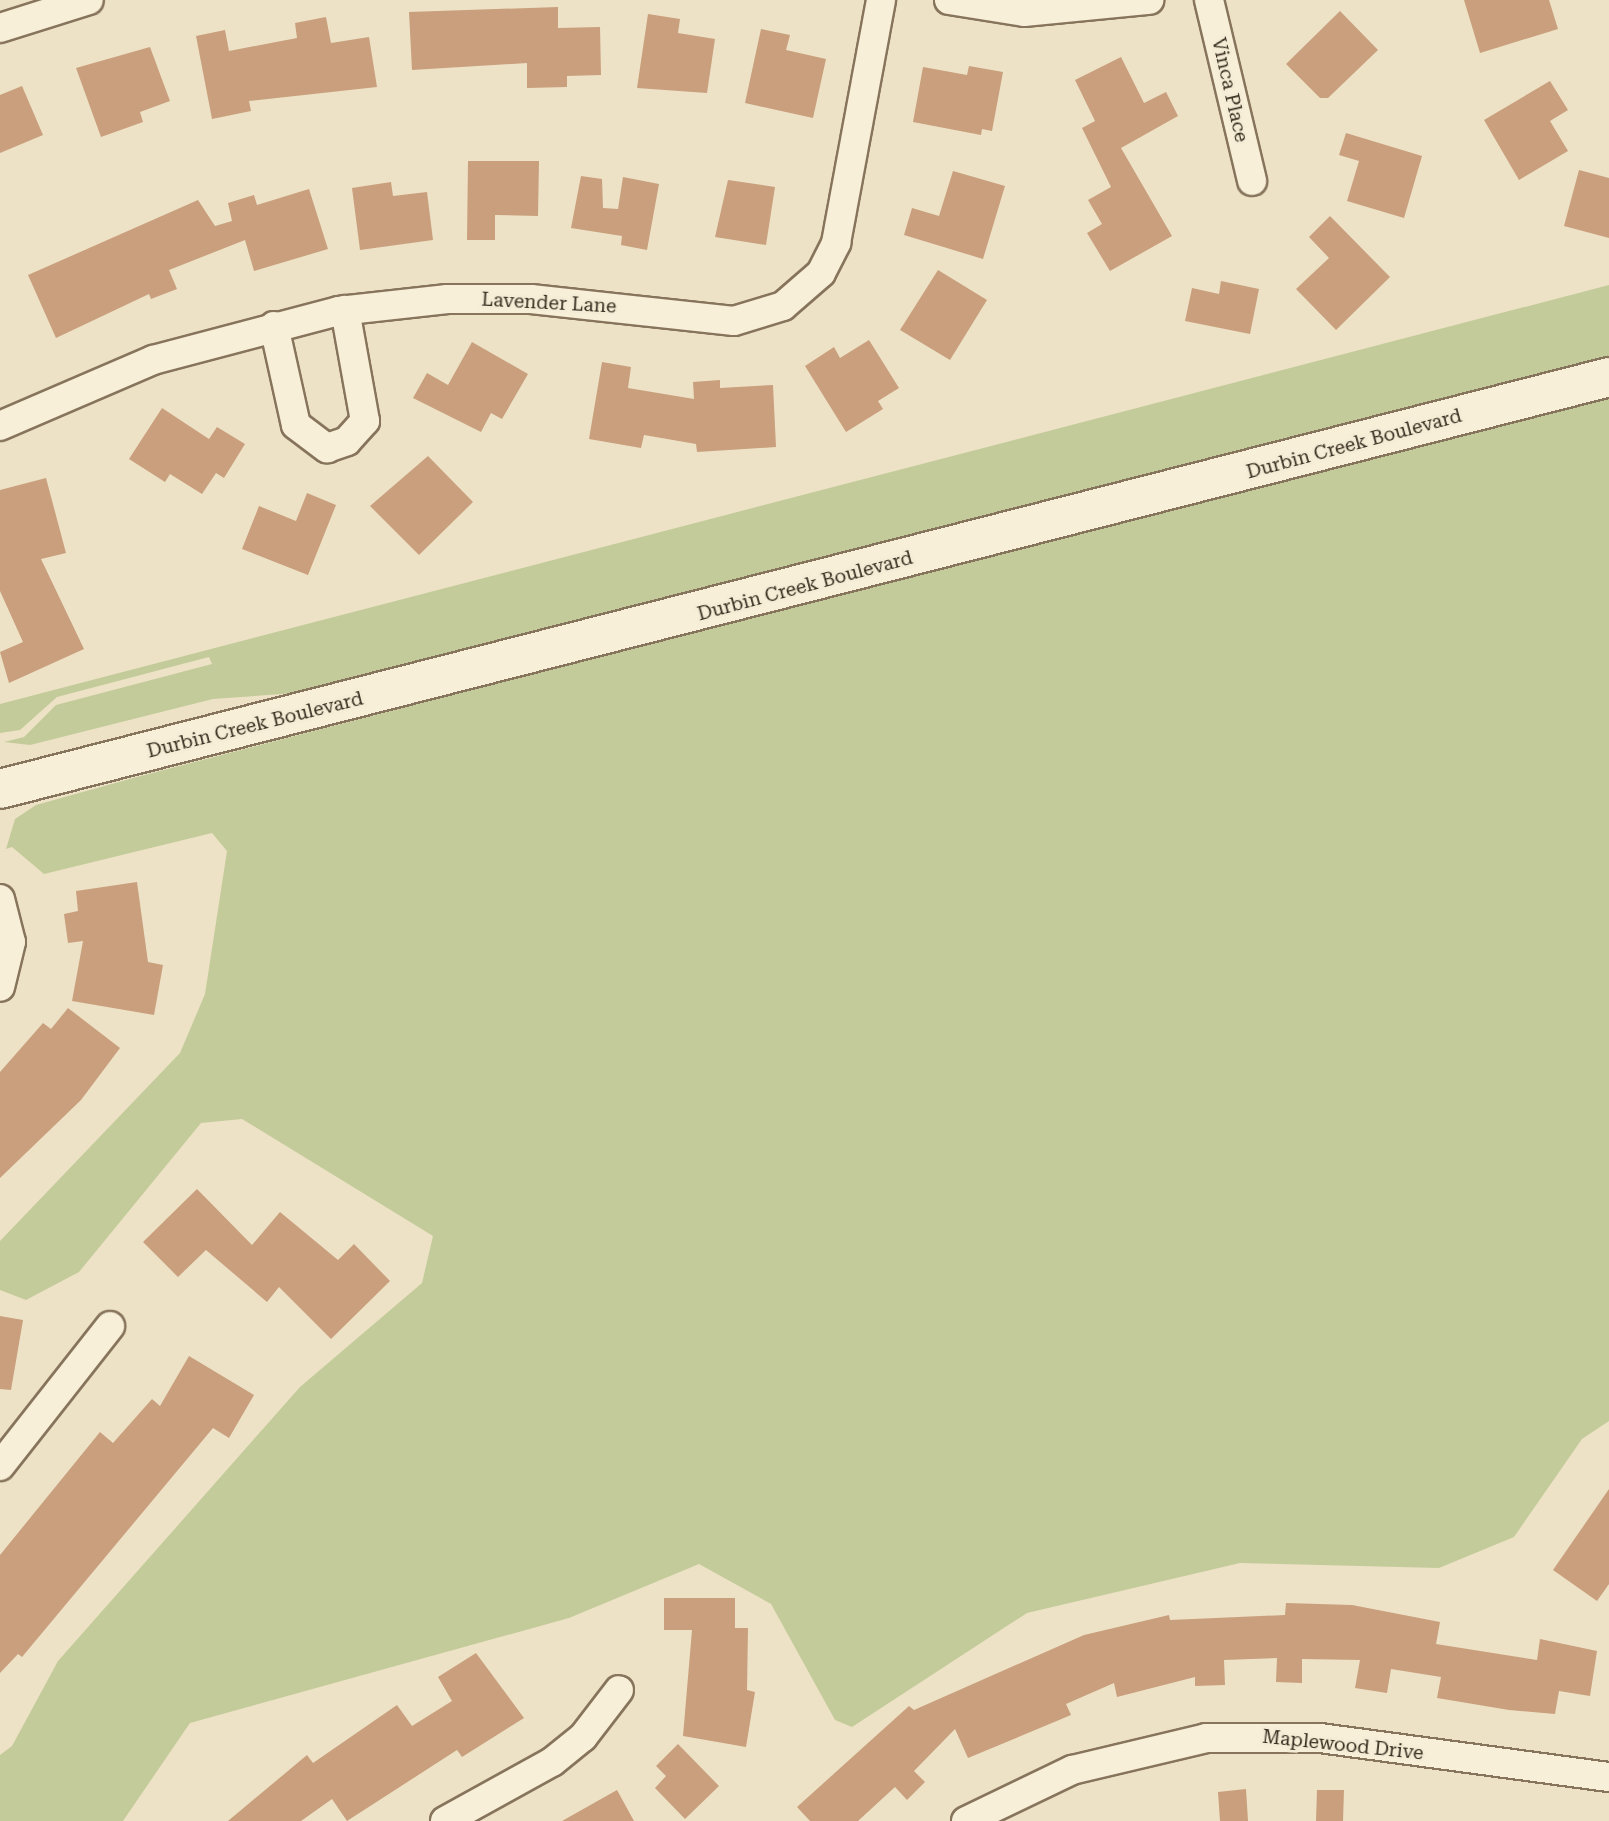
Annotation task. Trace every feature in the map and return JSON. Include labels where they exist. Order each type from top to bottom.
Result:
[{"type":"street","points":[[0,28],[89,0]]},
{"type":"street","name":"Lavender Lane","points":[[0,426],[153,360],[274,326],[345,310],[447,299],[531,299],[734,321],[783,306],[821,273],[836,243],[881,0]]},
{"type":"street","points":[[949,0],[1024,12],[1149,0]]},
{"type":"street","name":"Vinca Place","points":[[1209,0],[1252,181]]},
{"type":"street","points":[[274,326],[296,425],[327,448],[347,441],[365,421],[345,310]]},
{"type":"street","name":"Durbin Creek Boulevard","points":[[0,789],[1609,377]]},
{"type":"street","points":[[0,899],[11,942],[0,987]]},
{"type":"street","points":[[0,1466],[110,1326]]},
{"type":"street","points":[[445,1821],[552,1762],[583,1737],[619,1690]]},
{"type":"street","name":"Maplewood Drive","points":[[966,1821],[1072,1770],[1206,1738],[1320,1738],[1609,1777]]},
{"type":"green space","points":[[1609,285],[1609,364],[525,643],[296,693],[213,699],[30,745],[4,742],[24,737],[56,705],[212,664],[209,657],[57,697],[20,730],[0,733],[0,704]]},
{"type":"green space","points":[[1609,394],[1609,1421],[1582,1439],[1514,1537],[1439,1568],[1240,1563],[1027,1613],[852,1727],[835,1720],[771,1604],[699,1564],[569,1618],[190,1723],[123,1821],[0,1821],[0,1755],[12,1746],[58,1661],[300,1387],[422,1283],[433,1236],[242,1119],[201,1123],[79,1272],[26,1300],[0,1290],[0,1241],[180,1053],[205,994],[227,851],[212,833],[44,874],[12,847],[6,849],[15,819],[36,805],[133,778]]},
{"type":"building","points":[[1464,0],[1549,0],[1558,29],[1480,53]]},
{"type":"building","points":[[558,7],[558,28],[600,27],[601,75],[567,76],[567,87],[527,88],[527,63],[412,70],[409,12]]},
{"type":"building","points":[[1340,11],[1378,50],[1328,98],[1320,98],[1286,64]]},
{"type":"building","points":[[648,14],[680,19],[678,33],[715,39],[707,93],[637,88]]},
{"type":"building","points":[[326,17],[331,43],[369,37],[377,87],[249,101],[251,111],[212,119],[196,36],[225,30],[229,51],[297,38],[295,23]]},
{"type":"building","points":[[761,29],[790,35],[786,50],[826,59],[813,118],[745,103]]},
{"type":"building","points":[[150,47],[170,101],[140,112],[143,122],[101,137],[76,68]]},
{"type":"building","points":[[1121,57],[1144,103],[1166,92],[1178,116],[1121,148],[1172,236],[1110,271],[1087,233],[1102,224],[1088,200],[1111,187],[1082,128],[1095,121],[1075,80]]},
{"type":"building","points":[[969,66],[1003,72],[992,131],[982,129],[981,135],[913,122],[923,67],[967,75]]},
{"type":"building","points":[[1550,81],[1568,110],[1550,121],[1568,151],[1519,180],[1484,120]]},
{"type":"building","points":[[22,86],[43,135],[0,153],[0,95]]},
{"type":"building","points":[[1346,133],[1422,156],[1404,218],[1347,201],[1359,161],[1339,155]]},
{"type":"building","points":[[468,161],[539,161],[538,216],[495,215],[495,240],[467,240]]},
{"type":"building","points":[[1579,170],[1609,178],[1609,238],[1564,226]]},
{"type":"building","points":[[953,171],[1005,186],[983,259],[904,235],[912,208],[939,216]]},
{"type":"building","points":[[581,176],[602,179],[603,208],[618,209],[623,177],[659,184],[647,250],[621,245],[622,236],[571,228]]},
{"type":"building","points":[[728,180],[775,187],[766,245],[715,237]]},
{"type":"building","points":[[391,182],[393,196],[427,192],[433,240],[360,250],[352,188]]},
{"type":"building","points":[[309,189],[328,249],[254,271],[245,240],[169,270],[177,289],[151,299],[149,294],[56,338],[28,275],[198,200],[215,226],[232,221],[228,203],[254,195],[257,205]]},
{"type":"building","points":[[1330,216],[1390,277],[1336,330],[1296,289],[1329,258],[1309,237]]},
{"type":"building","points":[[938,270],[987,300],[950,360],[900,330]]},
{"type":"building","points":[[1221,281],[1259,289],[1250,334],[1185,321],[1192,288],[1219,294]]},
{"type":"building","points":[[869,340],[899,388],[878,401],[883,409],[846,432],[805,366],[834,347],[840,358]]},
{"type":"building","points":[[472,342],[528,374],[502,419],[491,413],[481,432],[413,398],[427,373],[448,385]]},
{"type":"building","points":[[602,362],[631,367],[628,388],[694,399],[693,382],[720,380],[720,388],[773,385],[776,447],[697,452],[696,444],[644,435],[641,448],[589,439]]},
{"type":"building","points":[[162,408],[209,439],[217,427],[245,444],[224,478],[216,473],[202,494],[170,474],[165,482],[129,459]]},
{"type":"building","points":[[428,456],[473,502],[419,555],[370,506]]},
{"type":"building","points":[[46,478],[66,553],[41,559],[84,649],[9,683],[0,652],[23,642],[0,591],[0,490]]},
{"type":"building","points":[[307,493],[336,505],[308,575],[242,549],[259,506],[296,521]]},
{"type":"building","points":[[137,882],[148,962],[163,965],[154,1015],[72,1001],[83,941],[68,943],[64,914],[78,911],[76,891]]},
{"type":"building","points":[[68,1008],[120,1048],[81,1100],[0,1178],[0,1072],[43,1023],[51,1029]]},
{"type":"building","points":[[197,1189],[252,1245],[280,1212],[338,1260],[354,1244],[390,1281],[331,1339],[279,1287],[267,1302],[206,1250],[178,1277],[143,1242]]},
{"type":"building","points":[[0,1316],[23,1320],[11,1390],[0,1389]]},
{"type":"building","points":[[189,1356],[254,1395],[229,1438],[213,1428],[22,1657],[18,1654],[0,1673],[0,1555],[100,1432],[113,1443],[152,1399],[160,1406]]},
{"type":"building","points":[[1609,1489],[1609,1584],[1597,1601],[1553,1570]]},
{"type":"building","points":[[664,1598],[735,1598],[735,1628],[748,1628],[747,1690],[755,1692],[746,1747],[683,1736],[692,1630],[664,1630]]},
{"type":"building","points":[[1286,1603],[1352,1605],[1440,1622],[1436,1644],[1537,1660],[1540,1639],[1597,1651],[1590,1696],[1559,1691],[1555,1714],[1509,1710],[1437,1698],[1441,1677],[1391,1669],[1387,1693],[1355,1688],[1360,1660],[1302,1659],[1302,1683],[1276,1682],[1277,1658],[1224,1660],[1225,1685],[1195,1686],[1195,1677],[1117,1697],[1114,1683],[1066,1704],[1071,1715],[968,1758],[955,1729],[914,1771],[925,1782],[907,1800],[895,1787],[858,1821],[810,1821],[797,1807],[909,1706],[914,1710],[1084,1635],[1169,1615],[1170,1620],[1285,1615]]},
{"type":"building","points":[[476,1653],[524,1718],[462,1757],[457,1750],[347,1821],[332,1799],[301,1821],[228,1821],[307,1755],[313,1763],[397,1705],[412,1726],[452,1701],[438,1677]]},
{"type":"building","points":[[678,1744],[719,1786],[685,1819],[655,1788],[666,1776],[656,1766]]},
{"type":"building","points":[[1246,1789],[1248,1821],[1220,1821],[1218,1792]]},
{"type":"building","points":[[617,1790],[634,1821],[562,1821]]},
{"type":"building","points":[[1317,1790],[1344,1790],[1343,1821],[1316,1821]]}]
